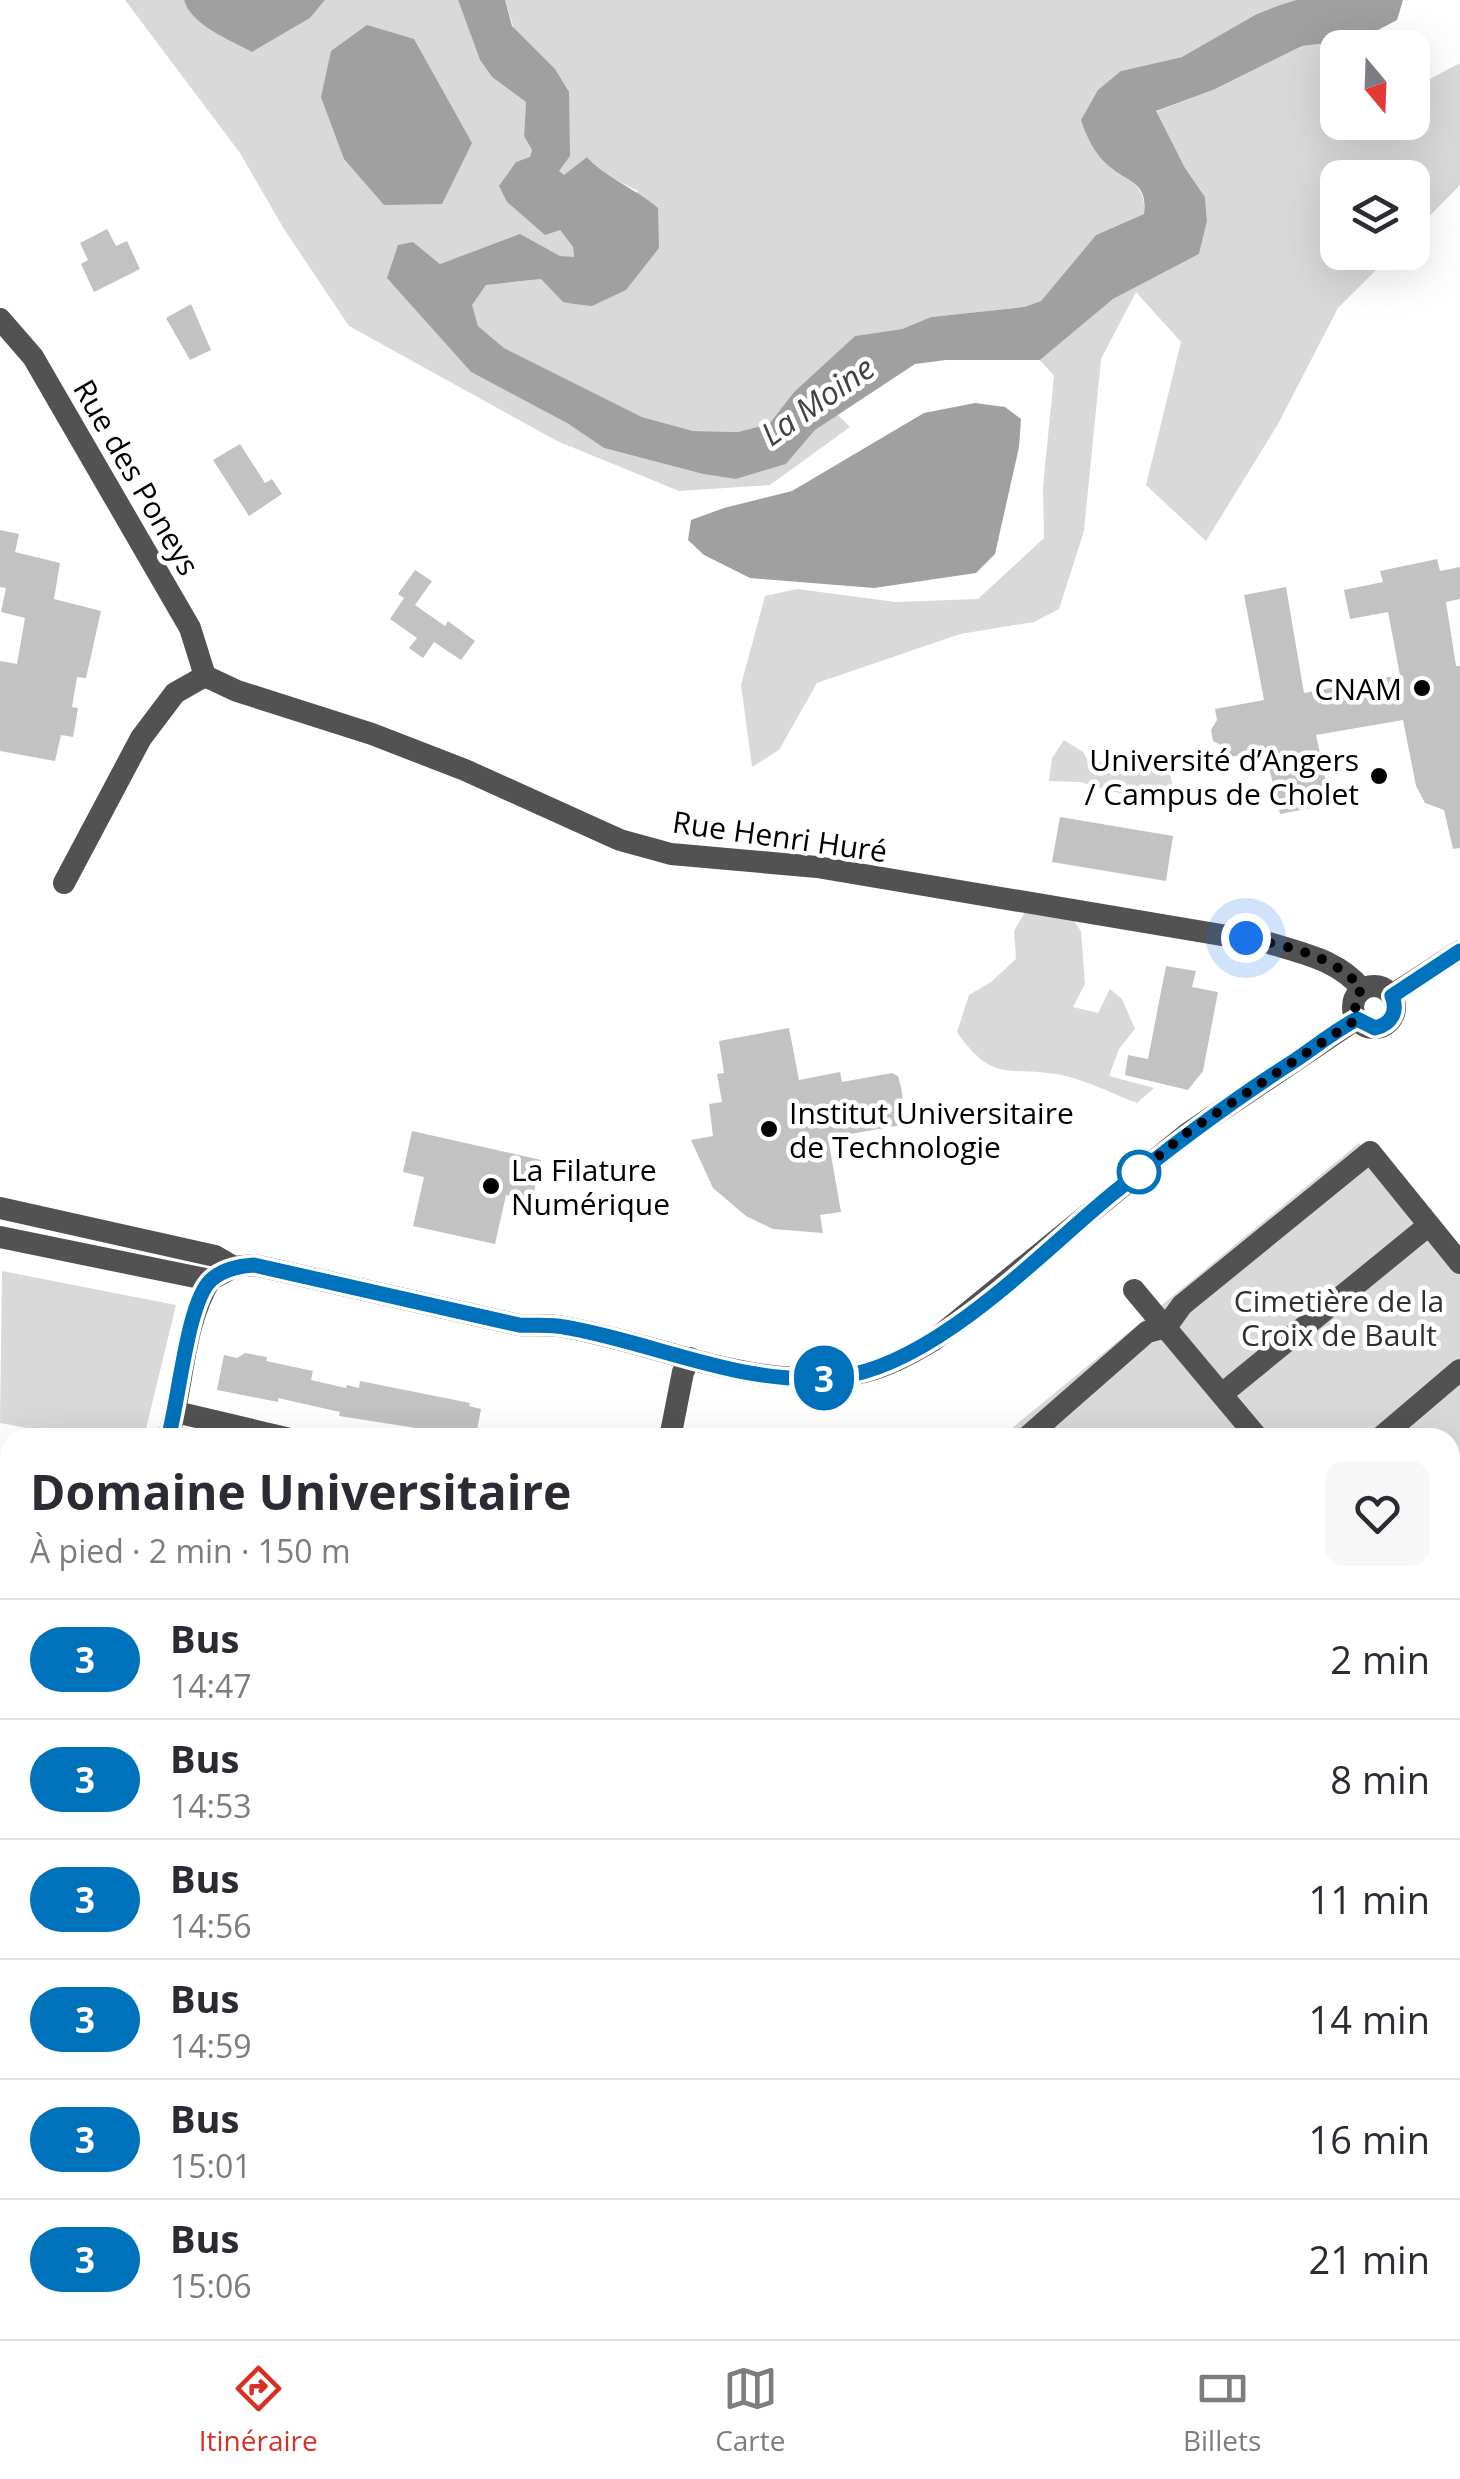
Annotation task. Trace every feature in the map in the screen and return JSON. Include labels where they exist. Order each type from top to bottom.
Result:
[{"type":"street","name":"Rue des Poneys","points":[[0,319],[33,357],[190,628],[205,676]]},
{"type":"street","points":[[64,883],[140,738],[175,693],[205,676]]},
{"type":"street","name":"Rue Henri Huré","points":[[205,676],[237,692],[372,734],[465,770],[620,840],[671,854],[816,867],[1269,943],[1329,962],[1344,970],[1362,989]]},
{"type":"street","points":[[1392,996],[1455,962]]},
{"type":"street","points":[[1376,986],[1392,996],[1395,1009],[1388,1022],[1375,1028],[1357,1019],[1354,999],[1362,989],[1376,986]]},
{"type":"street","points":[[171,1428],[195,1305],[210,1280],[234,1267],[254,1265],[519,1325],[561,1326],[762,1374],[804,1378],[868,1371],[904,1358],[964,1318],[1188,1132],[1357,1019]]},
{"type":"street","points":[[1037,1428],[1147,1332],[1166,1327],[1182,1305],[1370,1152],[1460,1264]]},
{"type":"street","points":[[0,1208],[216,1256],[234,1267]]},
{"type":"street","points":[[1222,1394],[1429,1225]]},
{"type":"street","points":[[0,1236],[210,1280]]},
{"type":"street","points":[[1134,1290],[1250,1428]]},
{"type":"street","points":[[672,1428],[683,1372],[690,1358]]},
{"type":"street","points":[[1392,1428],[1460,1370]]},
{"type":"street","points":[[176,1412],[244,1428]]},
{"type":"green space","points":[[125,0],[184,0],[203,24],[252,52],[310,18],[325,0],[458,0],[480,60],[492,77],[526,102],[524,136],[532,150],[530,157],[560,230],[573,247],[574,258],[560,256],[520,235],[440,264],[413,242],[388,278],[471,372],[567,423],[604,448],[736,479],[786,464],[815,430],[837,414],[850,427],[770,485],[679,491],[557,441],[349,326],[284,229],[240,153]]},
{"type":"green space","points":[[505,0],[1296,0],[1182,57],[1121,71],[1110,167],[1140,191],[1144,214],[1096,235],[1041,301],[1024,307],[931,317],[902,329],[855,336],[794,392],[769,424],[738,432],[693,431],[642,417],[504,348],[478,326],[471,305],[486,285],[541,279],[563,302],[638,191],[606,175],[587,157],[563,176],[558,171]]},
{"type":"green space","points":[[1320,44],[1320,140],[1430,140],[1430,79],[1460,63],[1460,185],[1430,216],[1430,160],[1320,160],[1320,270],[1376,270],[1338,308],[1278,424],[1206,541],[1146,485],[1181,342],[1136,292],[1101,359],[1084,531],[1059,609],[1034,622],[960,634],[817,683],[779,750],[752,767],[741,685],[765,596],[797,589],[896,602],[978,599],[1044,538],[1043,486],[1054,376],[1040,360],[1113,299],[1199,254],[1207,221],[1205,197],[1155,112],[1213,90],[1302,46]]},
{"type":"green space","points":[[1064,740],[1083,752],[1091,766],[1118,754],[1170,772],[1174,794],[1130,796],[1080,782],[1049,781],[1052,758]]},
{"type":"green space","points":[[1026,910],[1072,918],[1081,931],[1085,984],[1073,1007],[1098,1013],[1110,989],[1122,999],[1135,1029],[1119,1049],[1109,1076],[1154,1088],[1137,1103],[1070,1077],[992,1066],[981,1060],[957,1032],[969,995],[991,982],[1016,959],[1014,931]]},
{"type":"green space","name":"Cimetière de la Croix de Bault","points":[[1359,1143],[1460,1259],[1460,1428],[1012,1428]]},
{"type":"green space","points":[[2,1271],[176,1305],[146,1428],[26,1428],[0,1423]]},
{"type":"water","points":[[184,0],[325,0],[310,18],[252,52],[203,24]]},
{"type":"water","name":"La Moine","points":[[458,0],[505,0],[512,26],[555,69],[569,92],[570,156],[559,171],[564,175],[587,157],[658,208],[659,248],[626,290],[592,306],[563,302],[541,279],[486,285],[472,305],[478,326],[504,348],[642,417],[693,431],[738,432],[769,424],[794,392],[855,336],[902,329],[931,317],[1024,307],[1041,301],[1096,235],[1144,214],[1140,190],[1100,157],[1081,120],[1098,90],[1121,71],[1182,57],[1257,14],[1296,0],[1403,0],[1397,20],[1378,30],[1320,30],[1320,44],[1302,46],[1213,90],[1156,111],[1185,168],[1205,197],[1207,221],[1199,254],[1113,299],[1040,360],[946,360],[915,364],[815,430],[786,464],[736,479],[604,448],[567,423],[471,372],[387,278],[398,245],[413,242],[440,264],[520,234],[560,256],[574,257],[573,247],[560,230],[545,235],[507,202],[499,186],[516,162],[530,157],[532,150],[524,136],[526,102],[492,77],[480,60]]},
{"type":"water","points":[[367,25],[414,39],[472,143],[442,204],[384,205],[344,159],[321,97],[331,51]]},
{"type":"water","points":[[975,403],[1005,407],[1021,419],[1019,447],[995,554],[976,573],[874,588],[750,578],[704,555],[688,540],[691,520],[792,491],[924,413]]},
{"type":"building","points":[[107,229],[116,246],[127,241],[140,269],[94,292],[81,264],[88,260],[80,243]]},
{"type":"building","points":[[191,304],[211,350],[190,360],[166,318]]},
{"type":"building","points":[[240,444],[265,483],[272,479],[282,494],[249,516],[213,460]]},
{"type":"building","points":[[0,530],[19,534],[15,552],[60,563],[54,599],[101,611],[86,678],[77,677],[72,707],[78,708],[73,737],[61,735],[55,761],[0,751],[0,661],[17,664],[25,618],[1,612],[6,588],[0,587]]},
{"type":"building","points":[[1437,559],[1440,571],[1460,567],[1460,599],[1446,602],[1456,666],[1460,666],[1460,848],[1453,849],[1444,810],[1425,803],[1416,786],[1403,720],[1316,735],[1331,804],[1280,814],[1265,750],[1225,758],[1223,746],[1213,741],[1211,730],[1217,720],[1215,709],[1264,700],[1244,595],[1286,587],[1304,693],[1400,675],[1388,612],[1350,619],[1344,590],[1383,582],[1380,571]]},
{"type":"building","points":[[415,570],[432,581],[415,605],[445,626],[448,621],[475,641],[461,660],[434,642],[423,658],[409,648],[417,638],[390,619],[404,598],[398,594]]},
{"type":"building","points":[[1060,817],[1173,836],[1166,881],[1052,862]]},
{"type":"building","points":[[1166,966],[1196,971],[1192,987],[1218,992],[1203,1071],[1188,1090],[1125,1075],[1128,1055],[1148,1059]]},
{"type":"building","name":"Institut Universitaire de Technologie","points":[[789,1028],[799,1080],[840,1072],[842,1082],[892,1073],[898,1076],[901,1087],[907,1124],[828,1138],[841,1212],[820,1215],[823,1233],[773,1229],[746,1216],[713,1188],[691,1140],[713,1136],[709,1104],[722,1102],[717,1074],[724,1073],[719,1041]]},
{"type":"building","name":"La Filature Numérique","points":[[412,1131],[541,1160],[532,1201],[506,1195],[495,1244],[413,1226],[424,1177],[403,1172]]},
{"type":"building","points":[[245,1353],[267,1357],[266,1361],[313,1371],[311,1380],[346,1388],[359,1388],[360,1381],[470,1403],[469,1406],[481,1409],[477,1428],[416,1428],[339,1416],[340,1412],[278,1398],[278,1402],[217,1390],[224,1355],[237,1358]]},
{"type":"bus line","name":"3","points":[[171,1428],[195,1305],[210,1280],[234,1267],[254,1265],[519,1325],[561,1326],[762,1374],[838,1377],[904,1358],[964,1318],[1188,1132],[1357,1019],[1375,1028],[1388,1022],[1395,1009],[1392,996],[1460,951]]},
{"type":"place","name":"CNAM","points":[[1422,688]]},
{"type":"place","name":"Université d’Angers / Campus de Cholet","points":[[1379,776]]},
{"type":"place","name":"Institut Universitaire de Technologie","points":[[769,1129]]},
{"type":"place","name":"La Filature Numérique","points":[[491,1186]]},
{"type":"route","points":[[1139,1172],[1135,1175],[1188,1132],[1357,1019],[1354,999],[1362,989],[1344,970],[1246,938]]}]
